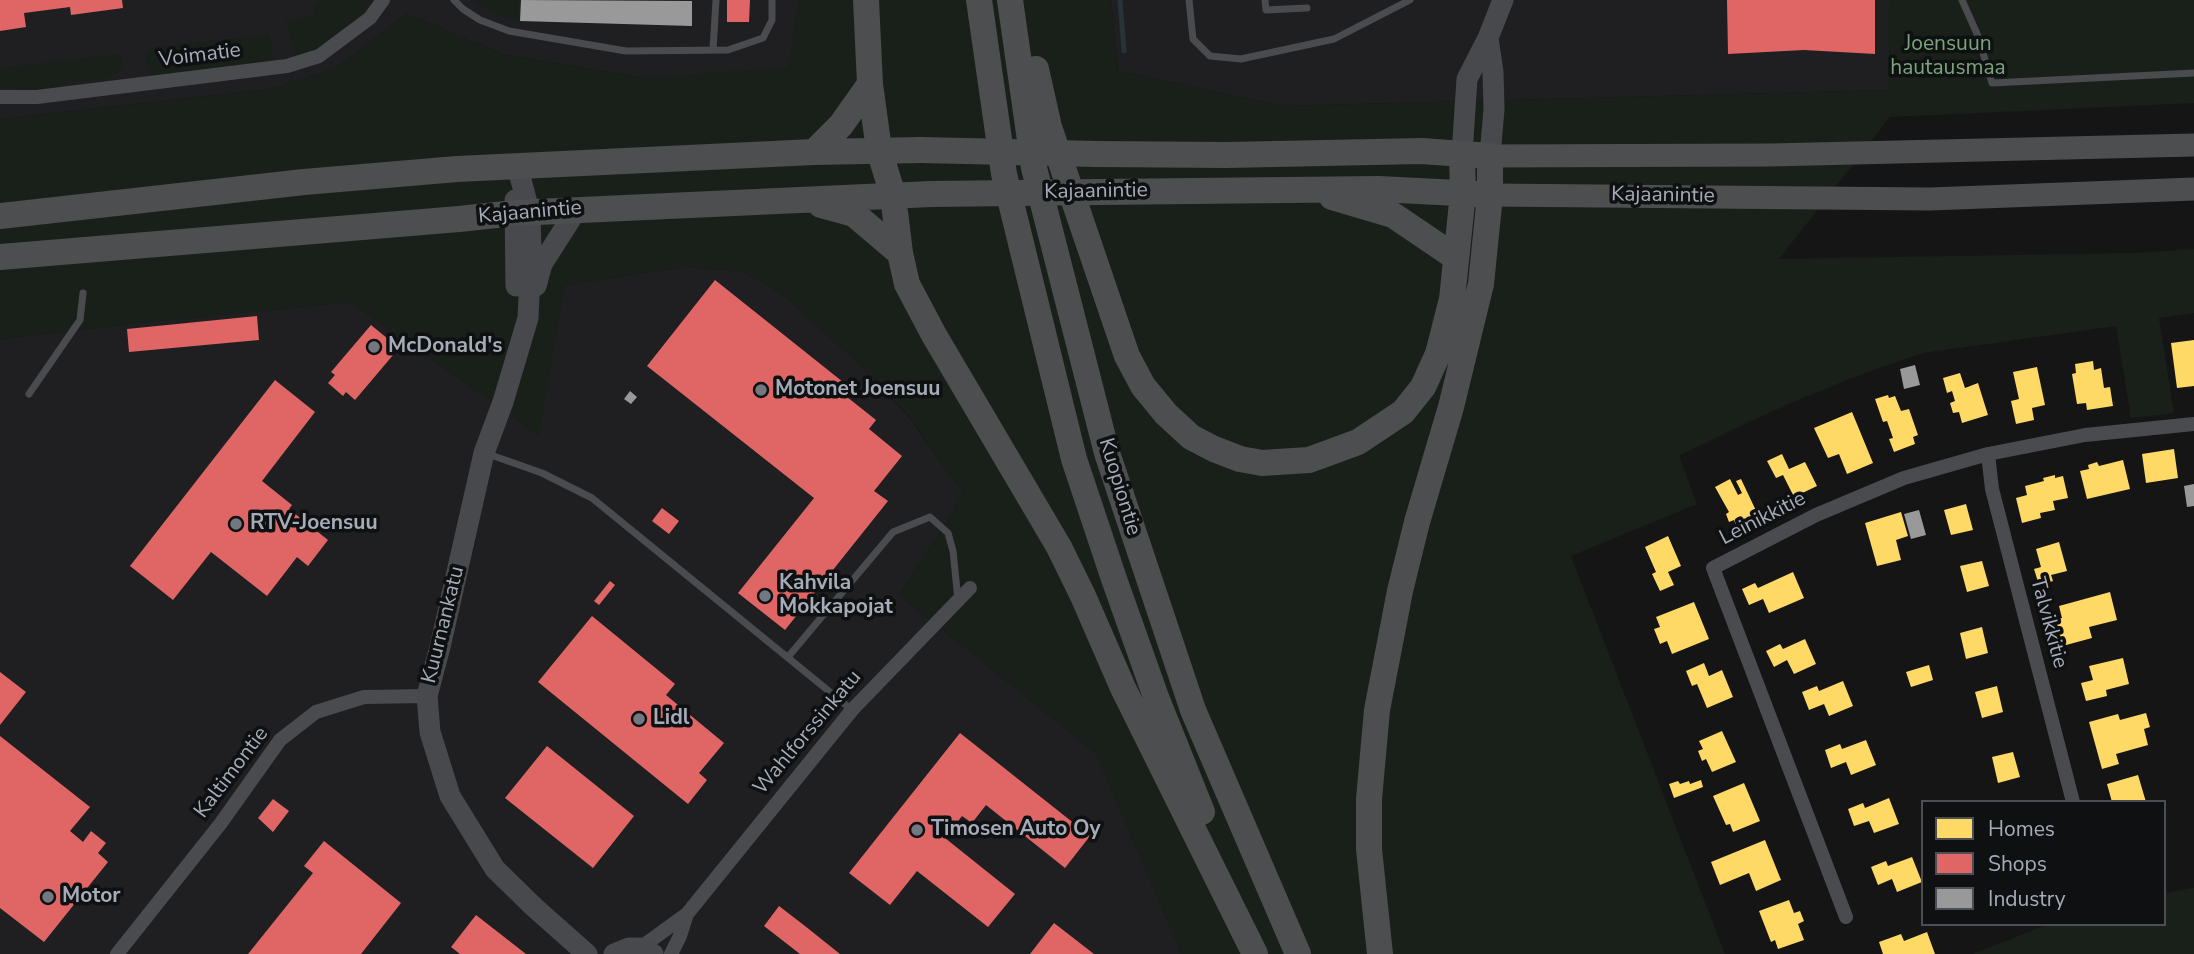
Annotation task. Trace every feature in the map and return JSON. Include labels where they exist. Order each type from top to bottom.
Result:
[{"type":"highway","points":[[866,0],[870,84],[879,150],[893,195],[907,284],[934,335],[1059,547],[1123,688],[1255,954]]},
{"type":"highway","name":"Kuopiontie","points":[[979,0],[1004,174],[1074,459],[1156,697],[1262,954]]},
{"type":"highway","name":"Kuopiontie","points":[[1010,0],[1034,168],[1107,453],[1193,710],[1298,954]]},
{"type":"highway","points":[[1019,0],[1049,127],[1127,356],[1143,386],[1166,414],[1191,437],[1240,459],[1262,463],[1308,460],[1358,442],[1403,412],[1423,387],[1438,354],[1452,299],[1463,193],[1462,155]]},
{"type":"highway","points":[[814,152],[841,125],[870,84]]},
{"type":"highway","name":"Kajaanintie","points":[[0,216],[303,182],[517,165],[814,152],[921,150],[1226,155],[1422,151],[1490,156]]},
{"type":"highway","points":[[1380,954],[1369,849],[1369,799],[1377,710],[1416,522],[1451,407],[1481,284],[1490,195],[1490,156]]},
{"type":"highway","points":[[1308,189],[1393,215],[1455,257]]},
{"type":"highway","name":"Kajaanintie","points":[[0,257],[577,209],[893,195],[1379,189],[1490,195]]},
{"type":"highway","points":[[803,200],[854,214],[900,253]]},
{"type":"main road","name":"Kajaanintie","points":[[1490,156],[1770,155],[2194,145]]},
{"type":"main road","name":"Kajaanintie","points":[[1490,195],[1930,199],[2194,189]]},
{"type":"street","name":"Voimatie","points":[[0,97],[37,97],[287,66],[320,56],[370,18],[383,0]]},
{"type":"street","points":[[1462,155],[1467,79],[1488,38],[1503,0]]},
{"type":"street","points":[[1488,38],[1493,72],[1494,109],[1490,156]]},
{"type":"street","name":"Kuurnankatu","points":[[517,165],[522,213],[531,253],[528,318],[503,402],[484,453],[427,696],[430,732],[450,796],[495,869],[534,908],[587,954]]},
{"type":"street","points":[[0,204],[36,212]]},
{"type":"street","points":[[528,318],[542,264],[577,209]]},
{"type":"street","name":"Kuurnankatu","points":[[511,372],[522,213]]},
{"type":"street","name":"Leinikkitie","points":[[1846,916],[1713,568],[1816,515],[1904,478],[1987,454],[2085,435],[2194,424]]},
{"type":"street","name":"Talvikkitie","points":[[1987,454],[1992,489],[2072,800]]},
{"type":"street","name":"Wahlforssinkatu","points":[[646,951],[687,914],[852,710],[970,588]]},
{"type":"street","name":"Kaltimontie","points":[[117,954],[221,823],[280,740],[316,712],[364,697],[427,696]]},
{"type":"street","name":"Wahlforssinkatu","points":[[671,954],[687,914]]},
{"type":"street","points":[[614,954],[629,948],[646,951]]},
{"type":"lane","points":[[454,0],[480,20],[509,31],[626,51],[728,50],[763,38],[772,20],[772,0]]},
{"type":"lane","points":[[713,50],[716,0]]},
{"type":"lane","points":[[1189,0],[1193,40],[1210,56],[1241,60],[1334,39],[1410,0]]},
{"type":"lane","points":[[1265,0],[1266,10],[1307,8]]},
{"type":"lane","points":[[1962,0],[1978,37],[1992,83],[2194,73]]},
{"type":"lane","points":[[29,394],[80,320],[83,293]]},
{"type":"lane","points":[[484,453],[542,473],[592,498],[852,710]]},
{"type":"lane","points":[[788,657],[893,532],[930,517],[948,533],[953,551],[958,600]]},
{"type":"shaded area","points":[[0,0],[799,0],[789,67],[759,73],[644,78],[506,55],[406,14],[336,68],[271,89],[0,119]]},
{"type":"shaded area","points":[[1111,0],[1890,0],[1889,90],[1282,106],[1118,71]]},
{"type":"shaded area","points":[[682,267],[741,271],[780,292],[860,365],[909,417],[964,495],[899,595],[1096,753],[1182,954],[0,954],[0,339],[351,302],[538,435],[564,285]]},
{"type":"green space","points":[[374,0],[340,37],[305,57],[294,57],[286,20],[314,16],[313,2]]},
{"type":"green space","points":[[472,0],[519,0],[519,22],[493,12]]},
{"type":"green space","name":"Joensuun hautausmaa","points":[[799,0],[1111,0],[1118,71],[1282,106],[1889,90],[1890,0],[2194,0],[2194,103],[1890,117],[1779,259],[2135,253],[2194,249],[2194,313],[2159,318],[2174,413],[2131,418],[2116,326],[1923,353],[1798,400],[1679,456],[1697,504],[1571,556],[1725,954],[1182,954],[1096,753],[899,595],[964,495],[909,416],[860,365],[780,292],[741,271],[682,267],[564,285],[539,436],[351,302],[0,339],[0,119],[271,89],[336,68],[406,14],[506,55],[644,78],[788,67]]},
{"type":"green space","points":[[269,34],[274,59],[271,63],[156,78],[149,73],[146,63],[146,53],[152,48]]},
{"type":"green space","points":[[120,54],[123,62],[120,71],[107,79],[73,82],[33,91],[0,88],[0,68]]},
{"type":"green space","points":[[2194,888],[2194,954],[1973,954],[2044,926],[2166,926],[2166,893]]},
{"type":"building: Homes","points":[[2194,340],[2194,386],[2177,388],[2171,343]]},
{"type":"building: Homes","points":[[2093,361],[2094,370],[2101,368],[2104,388],[2110,387],[2113,406],[2087,410],[2086,403],[2077,404],[2072,374],[2076,373],[2075,364]]},
{"type":"building: Homes","points":[[2037,367],[2045,405],[2032,408],[2034,420],[2016,424],[2011,401],[2019,399],[2013,372]]},
{"type":"building: Homes","points":[[1960,373],[1965,388],[1978,383],[1988,415],[1962,423],[1959,412],[1953,413],[1950,403],[1955,401],[1952,391],[1947,393],[1943,378]]},
{"type":"building: Homes","points":[[1888,395],[1889,398],[1895,396],[1901,411],[1909,409],[1918,435],[1913,437],[1915,444],[1894,452],[1889,439],[1893,438],[1887,421],[1883,422],[1875,399]]},
{"type":"building: Homes","points":[[1852,412],[1873,463],[1847,474],[1839,454],[1828,458],[1814,428]]},
{"type":"building: Homes","points":[[2174,449],[2178,478],[2146,483],[2142,454]]},
{"type":"building: Homes","points":[[1782,454],[1789,469],[1805,462],[1817,486],[1794,497],[1783,475],[1776,478],[1767,461]]},
{"type":"building: Homes","points":[[2123,460],[2130,489],[2087,499],[2080,471],[2089,469],[2088,465],[2097,462],[2099,466]]},
{"type":"building: Homes","points":[[2055,475],[2055,478],[2063,476],[2068,498],[2053,501],[2055,510],[2040,513],[2041,518],[2022,523],[2016,498],[2027,495],[2025,486]]},
{"type":"building: Homes","points":[[1730,479],[1738,495],[1742,493],[1736,481],[1741,479],[1759,517],[1737,528],[1734,520],[1729,522],[1726,514],[1729,512],[1715,487]]},
{"type":"building: Homes","points":[[1966,504],[1973,530],[1951,535],[1944,510]]},
{"type":"building: Homes","points":[[1901,512],[1908,536],[1896,540],[1901,560],[1877,566],[1865,523]]},
{"type":"building: Homes","points":[[1668,536],[1681,566],[1668,572],[1674,585],[1660,591],[1652,574],[1656,572],[1645,547]]},
{"type":"building: Homes","points":[[2059,542],[2067,571],[2051,575],[2053,581],[2039,585],[2034,569],[2041,567],[2036,549]]},
{"type":"building: Homes","points":[[1982,561],[1989,586],[1967,592],[1960,566]]},
{"type":"building: Homes","points":[[1793,572],[1804,598],[1769,613],[1763,599],[1749,605],[1742,589],[1755,583],[1758,588]]},
{"type":"building: Homes","points":[[2110,592],[2117,620],[2089,627],[2092,638],[2055,648],[2048,622],[2062,618],[2059,606]]},
{"type":"building: Homes","points":[[1694,602],[1709,639],[1672,654],[1667,641],[1660,644],[1654,629],[1660,627],[1656,617]]},
{"type":"building: Homes","points":[[1982,627],[1988,653],[1966,659],[1960,633]]},
{"type":"building: Homes","points":[[1805,639],[1816,664],[1794,674],[1787,660],[1774,667],[1766,651],[1780,644],[1783,649]]},
{"type":"building: Homes","points":[[2123,658],[2129,684],[2106,690],[2107,696],[2086,701],[2081,683],[2093,680],[2089,666]]},
{"type":"building: Homes","points":[[1704,663],[1709,676],[1722,670],[1733,697],[1707,708],[1697,684],[1692,686],[1686,671]]},
{"type":"building: Homes","points":[[1929,665],[1933,680],[1911,687],[1906,672]]},
{"type":"building: Homes","points":[[1843,681],[1853,706],[1829,716],[1824,704],[1809,710],[1802,692],[1817,686],[1819,691]]},
{"type":"building: Homes","points":[[1997,686],[2003,712],[1982,718],[1975,692]]},
{"type":"building: Homes","points":[[2146,713],[2150,727],[2144,729],[2148,745],[2116,754],[2119,764],[2102,769],[2089,722],[2118,714],[2120,720]]},
{"type":"building: Homes","points":[[1722,731],[1736,762],[1712,772],[1706,759],[1702,761],[1698,751],[1703,749],[1699,741]]},
{"type":"building: Homes","points":[[1866,740],[1876,765],[1851,775],[1846,762],[1831,768],[1825,750],[1840,744],[1842,749]]},
{"type":"building: Homes","points":[[2013,752],[2020,777],[1998,783],[1992,757]]},
{"type":"building: Homes","points":[[2138,775],[2145,800],[2111,800],[2107,784]]},
{"type":"building: Homes","points":[[1701,780],[1703,787],[1674,798],[1669,784],[1689,781],[1690,784]]},
{"type":"building: Homes","points":[[1744,783],[1760,821],[1733,832],[1730,824],[1726,825],[1713,796]]},
{"type":"building: Homes","points":[[1889,798],[1899,824],[1874,833],[1869,821],[1854,826],[1848,809],[1863,803],[1865,808]]},
{"type":"building: Homes","points":[[1765,840],[1781,880],[1756,891],[1749,873],[1720,885],[1711,862]]},
{"type":"building: Homes","points":[[1912,857],[1921,882],[1897,892],[1892,879],[1878,885],[1871,867],[1886,861],[1888,866]]},
{"type":"building: Homes","points":[[1789,900],[1794,913],[1800,911],[1804,921],[1798,924],[1804,940],[1778,949],[1775,940],[1771,942],[1759,911]]},
{"type":"building: Homes","points":[[1927,932],[1935,954],[1883,954],[1879,942],[1901,934],[1904,941]]},
{"type":"building: Shops","points":[[0,0],[122,0],[123,8],[71,15],[70,7],[24,13],[26,27],[0,31]]},
{"type":"building: Shops","points":[[727,0],[750,0],[749,22],[727,22]]},
{"type":"building: Shops","points":[[1727,0],[1875,0],[1875,54],[1804,50],[1728,54]]},
{"type":"building: Shops","name":"Motonet Joensuu","points":[[715,280],[848,386],[842,393],[876,420],[869,429],[902,456],[874,491],[888,501],[785,630],[738,593],[814,498],[647,366]]},
{"type":"building: Shops","points":[[257,316],[259,340],[129,352],[127,329]]},
{"type":"building: Shops","points":[[371,325],[399,348],[355,400],[346,392],[343,396],[328,383],[335,375],[331,372]]},
{"type":"building: Shops","name":"RTV-Joensuu","points":[[275,380],[315,412],[262,481],[292,505],[289,509],[328,540],[308,566],[297,557],[267,596],[211,552],[173,600],[130,566]]},
{"type":"building: Shops","points":[[662,508],[679,521],[669,534],[652,521]]},
{"type":"building: Shops","points":[[610,581],[615,585],[599,605],[594,601]]},
{"type":"building: Shops","name":"Lidl","points":[[592,616],[675,684],[666,695],[724,743],[699,773],[707,780],[688,804],[538,682]]},
{"type":"building: Shops","points":[[0,672],[26,692],[0,725]]},
{"type":"building: Shops","name":"Timosen Auto Oy","points":[[960,733],[1090,836],[1065,868],[986,805],[972,823],[962,816],[945,838],[1015,894],[988,927],[917,871],[890,905],[849,873]]},
{"type":"building: Shops","points":[[0,736],[90,807],[70,831],[83,842],[91,831],[106,843],[98,853],[108,862],[44,942],[0,908]]},
{"type":"building: Shops","points":[[547,746],[634,816],[593,868],[505,798]]},
{"type":"building: Shops","points":[[273,799],[289,811],[273,832],[258,818]]},
{"type":"building: Shops","points":[[324,841],[401,903],[361,954],[248,954],[313,873],[304,866]]},
{"type":"building: Shops","points":[[779,906],[840,954],[800,954],[764,926]]},
{"type":"building: Shops","points":[[476,915],[526,954],[460,954],[451,947]]},
{"type":"building: Shops","points":[[1054,923],[1094,954],[1030,954]]},
{"type":"building: Industry","points":[[521,0],[692,1],[692,26],[520,21]]},
{"type":"building: Industry","points":[[1915,365],[1920,385],[1904,389],[1900,369]]},
{"type":"building: Industry","points":[[630,391],[637,397],[631,404],[624,399]]},
{"type":"building: Industry","points":[[2194,484],[2194,506],[2187,507],[2184,486]]},
{"type":"building: Industry","points":[[1919,510],[1926,535],[1911,539],[1904,514]]},
{"type":"waterway","points":[[1120,0],[1124,51]]},
{"type":"place","name":"McDonald's","points":[[374,347]]},
{"type":"place","name":"Motonet Joensuu","points":[[761,390]]},
{"type":"place","name":"RTV-Joensuu","points":[[236,524]]},
{"type":"place","name":"Kahvila Mokkapojat","points":[[765,596]]},
{"type":"place","name":"Lidl","points":[[639,719]]},
{"type":"place","name":"Timosen Auto Oy","points":[[917,830]]},
{"type":"place","name":"Motor","points":[[48,897]]}]
